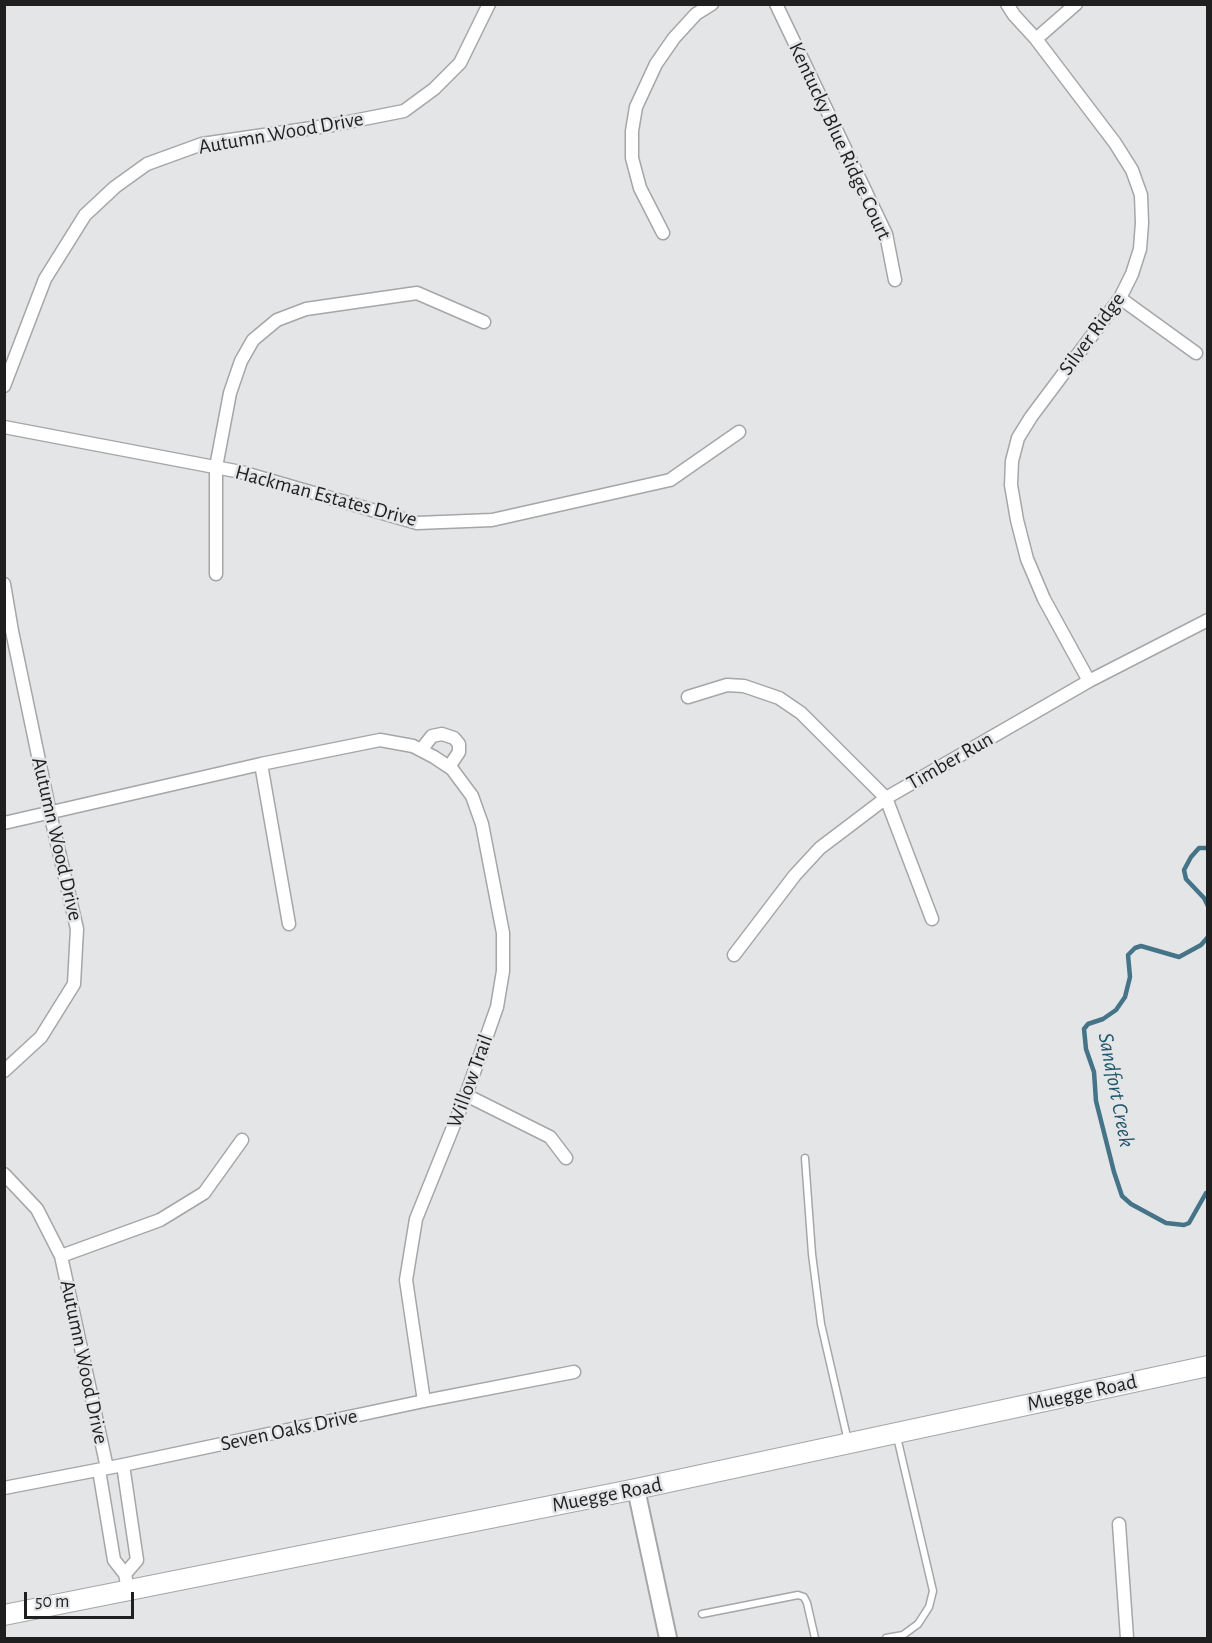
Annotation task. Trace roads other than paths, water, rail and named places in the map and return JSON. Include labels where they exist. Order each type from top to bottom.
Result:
[{"type":"main road","name":"Muegge Road","points":[[4,1615],[127,1581],[636,1489],[1208,1366]]},
{"type":"street","name":"Autumn Wood Drive","points":[[4,386],[45,279],[85,215],[115,187],[147,164],[202,144],[333,125],[404,111],[434,89],[460,63],[489,4]]},
{"type":"street","points":[[663,233],[640,188],[632,158],[632,130],[636,107],[656,64],[674,38],[696,14],[712,4]]},
{"type":"street","name":"Kentucky Blue Ridge Court","points":[[776,4],[886,234],[895,280]]},
{"type":"street","name":"Silver Ridge","points":[[1007,4],[1115,144],[1132,170],[1140,195],[1142,223],[1140,249],[1132,274],[1120,298],[1031,417],[1018,438],[1012,461],[1011,485],[1027,559],[1044,599],[1089,681]]},
{"type":"street","points":[[1036,39],[1076,4]]},
{"type":"street","points":[[216,574],[216,466],[230,393],[241,361],[253,340],[277,320],[306,309],[417,293],[484,322]]},
{"type":"street","points":[[1120,298],[1196,353]]},
{"type":"street","name":"Hackman Estates Drive","points":[[4,427],[216,466],[417,523],[492,520],[670,480],[739,432]]},
{"type":"street","name":"Autumn Wood Drive","points":[[4,584],[8,632],[77,929],[74,984],[41,1037],[4,1071]]},
{"type":"street","name":"Timber Run","points":[[735,955],[795,875],[820,848],[886,798],[1089,681],[1208,620]]},
{"type":"street","points":[[688,697],[727,685],[744,686],[779,698],[801,713],[886,798],[932,919]]},
{"type":"street","points":[[421,750],[432,736],[442,734],[453,738],[459,744],[459,752],[449,767]]},
{"type":"street","name":"Willow Trail","points":[[4,823],[261,764],[380,740],[413,746],[449,767],[472,796],[482,824],[503,933],[503,971],[497,1007],[466,1095],[416,1219],[406,1280],[424,1401]]},
{"type":"street","points":[[261,764],[289,924]]},
{"type":"street","points":[[466,1095],[550,1137],[566,1158]]},
{"type":"street","points":[[62,1256],[160,1220],[204,1193],[242,1140]]},
{"type":"street","name":"Autumn Wood Drive","points":[[4,1174],[37,1209],[62,1256],[103,1469],[114,1560],[127,1581]]},
{"type":"street","name":"Seven Oaks Drive","points":[[4,1488],[574,1372]]},
{"type":"street","name":"Autumn Wood Drive","points":[[123,1465],[137,1560],[127,1581]]},
{"type":"street","points":[[636,1489],[668,1638]]},
{"type":"street","points":[[1119,1524],[1127,1638]]},
{"type":"lane","points":[[805,1158],[812,1254],[821,1324],[849,1443]]},
{"type":"lane","points":[[886,1638],[903,1635],[918,1624],[929,1607],[933,1590],[896,1433]]},
{"type":"lane","points":[[702,1614],[798,1594],[804,1597],[807,1603],[815,1638]]},
{"type":"waterway","name":"Sandfort Creek","points":[[1208,848],[1199,848],[1184,870],[1186,879],[1204,898],[1208,906]]},
{"type":"waterway","name":"Sandfort Creek","points":[[1208,937],[1201,945],[1179,957],[1141,946],[1135,948],[1128,955],[1130,977],[1125,997],[1116,1010],[1103,1019],[1088,1024],[1084,1029],[1086,1049],[1094,1072],[1096,1101],[1122,1196],[1131,1204],[1166,1223],[1184,1225],[1189,1223],[1208,1193]]}]
